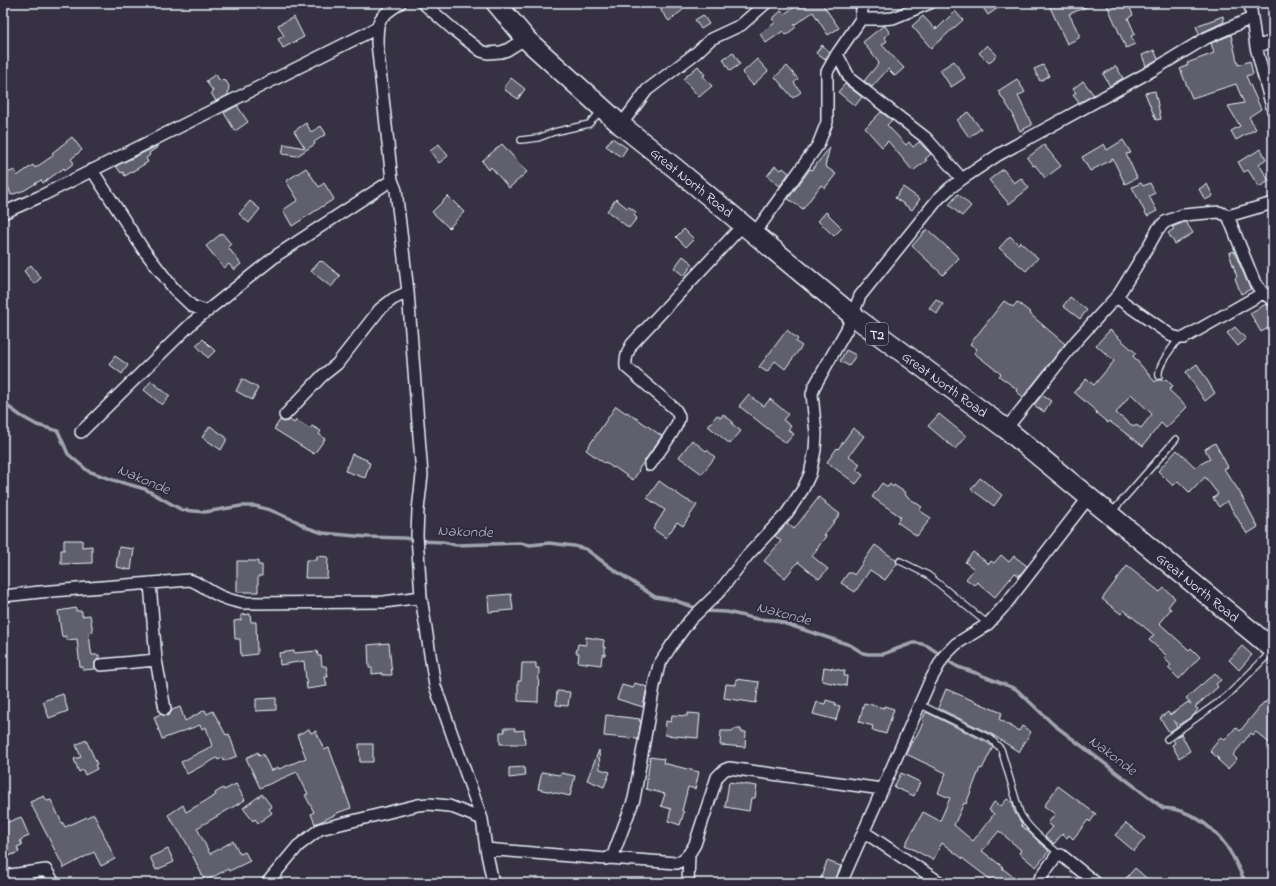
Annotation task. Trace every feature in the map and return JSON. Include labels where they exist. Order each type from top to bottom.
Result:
[{"type":"highway","name":"Great North Road","points":[[496,3],[526,38],[621,125],[852,315],[1006,429],[1273,649]]},
{"type":"street","points":[[400,3],[380,19],[377,28],[377,43],[392,180],[396,190],[408,292],[422,475],[417,535],[421,597],[435,686],[482,819],[493,883]]},
{"type":"street","points":[[424,3],[455,31],[481,51],[494,53],[507,50],[526,38]]},
{"type":"street","points":[[621,125],[647,90],[696,53],[711,39],[741,25],[766,3]]},
{"type":"street","points":[[650,465],[676,427],[679,418],[678,413],[626,367],[627,352],[632,344],[749,229],[818,145],[827,122],[828,72],[837,54],[861,19],[861,3]]},
{"type":"street","points":[[861,19],[893,18],[930,3]]},
{"type":"street","points":[[1250,3],[1256,47],[1273,110]]},
{"type":"street","points":[[609,858],[616,851],[634,799],[659,665],[670,646],[690,620],[719,592],[747,556],[787,513],[803,489],[810,474],[815,450],[816,434],[812,394],[814,387],[847,329],[860,296],[938,199],[962,179],[998,155],[1153,70],[1206,38],[1252,18]]},
{"type":"street","points":[[3,213],[377,28]]},
{"type":"street","points":[[1256,47],[1273,41]]},
{"type":"street","points":[[837,54],[850,79],[926,138],[962,179]]},
{"type":"street","points":[[92,170],[143,249],[174,289],[192,306],[208,311]]},
{"type":"street","points":[[81,432],[192,322],[208,311],[277,255],[392,180]]},
{"type":"street","points":[[1006,429],[1076,341],[1125,286],[1158,229],[1165,222],[1183,215],[1219,212],[1228,216],[1273,203]]},
{"type":"street","points":[[1228,216],[1255,283],[1263,293],[1273,300]]},
{"type":"street","points":[[285,415],[322,376],[337,364],[380,309],[393,299],[408,292]]},
{"type":"street","points":[[1116,297],[1172,336],[1184,338],[1263,293]]},
{"type":"street","points":[[841,883],[919,704],[944,656],[956,644],[988,624],[1006,604],[1089,498]]},
{"type":"street","points":[[3,596],[189,580],[222,598],[243,603],[384,602],[421,597]]},
{"type":"street","points":[[150,583],[156,660],[165,709]]},
{"type":"street","points":[[101,665],[156,660]]},
{"type":"street","points":[[486,849],[676,863],[684,860],[695,844],[718,777],[724,770],[729,768],[882,789]]},
{"type":"street","points":[[267,883],[298,846],[320,829],[418,805],[429,804],[449,806],[482,819]]},
{"type":"street","points":[[864,832],[941,883]]},
{"type":"street","points":[[688,883],[689,854]]},
{"type":"street","points":[[1037,883],[1056,856],[1061,855],[1096,883]]},
{"type":"street","points":[[3,876],[46,870],[54,883]]},
{"type":"lane","points":[[521,140],[538,138],[554,132],[589,124],[604,109]]},
{"type":"lane","points":[[1159,376],[1158,372],[1161,364],[1179,338]]},
{"type":"lane","points":[[1110,514],[1176,439]]},
{"type":"lane","points":[[900,561],[928,575],[988,624]]},
{"type":"lane","points":[[1167,739],[1232,692],[1273,649]]},
{"type":"lane","points":[[919,704],[997,743],[1001,749],[1020,813],[1028,826],[1061,855]]},
{"type":"building","points":[[657,3],[679,3],[684,9],[669,21]]},
{"type":"building","points":[[801,3],[826,3],[823,5],[839,28],[828,35],[813,12],[794,25],[796,27],[786,35],[783,31],[766,43],[760,34],[776,22],[772,19],[781,11],[784,14]]},
{"type":"building","points":[[980,3],[1005,3],[988,15]]},
{"type":"building","points":[[1048,3],[1094,3],[1069,14],[1079,34],[1079,38],[1067,44]]},
{"type":"building","points":[[1106,3],[1128,3],[1133,15],[1128,18],[1135,34],[1131,36],[1135,44],[1126,48]]},
{"type":"building","points":[[955,11],[963,20],[931,48],[912,26],[923,16],[935,29],[936,27],[937,29]]},
{"type":"building","points":[[703,15],[709,24],[701,29],[695,20]]},
{"type":"building","points":[[1223,16],[1224,22],[1199,34],[1196,26]]},
{"type":"building","points":[[294,17],[304,37],[283,48],[278,39],[284,36],[278,25]]},
{"type":"building","points":[[885,26],[890,33],[884,37],[887,41],[882,45],[904,68],[895,76],[888,69],[872,87],[864,81],[879,63],[863,42]]},
{"type":"building","points":[[1231,35],[1238,65],[1250,61],[1253,74],[1246,76],[1261,109],[1249,117],[1256,129],[1236,140],[1231,131],[1240,126],[1228,106],[1244,103],[1236,84],[1192,98],[1180,69],[1188,65],[1187,63],[1214,53],[1211,43]]},
{"type":"building","points":[[822,45],[830,52],[825,60],[816,53]]},
{"type":"building","points":[[987,45],[997,55],[989,63],[979,53]]},
{"type":"building","points":[[1154,50],[1158,59],[1146,66],[1142,55]]},
{"type":"building","points":[[733,52],[740,64],[730,71],[723,59]]},
{"type":"building","points":[[757,59],[768,71],[753,85],[742,73]]},
{"type":"building","points":[[954,61],[965,78],[951,87],[940,70]]},
{"type":"building","points":[[1043,65],[1049,76],[1040,81],[1034,69]]},
{"type":"building","points":[[698,66],[705,75],[703,76],[712,86],[699,97],[683,79]]},
{"type":"building","points":[[787,66],[798,79],[794,83],[801,92],[793,98],[775,77]]},
{"type":"building","points":[[1116,66],[1123,78],[1110,86],[1103,74]]},
{"type":"building","points":[[216,74],[219,80],[226,81],[229,86],[228,95],[216,101],[211,93],[213,91],[206,81]]},
{"type":"building","points":[[511,78],[525,89],[518,99],[505,90],[505,86]]},
{"type":"building","points":[[1017,79],[1025,92],[1018,96],[1032,125],[1020,131],[1013,117],[1014,116],[998,91]]},
{"type":"building","points":[[1083,81],[1094,95],[1079,103],[1073,95],[1076,93],[1073,89]]},
{"type":"building","points":[[845,84],[862,97],[855,106],[838,92]]},
{"type":"building","points":[[1155,91],[1161,119],[1156,120],[1145,93]]},
{"type":"building","points":[[238,105],[248,122],[235,131],[224,113]]},
{"type":"building","points":[[881,112],[892,120],[887,125],[906,145],[909,142],[913,147],[919,142],[931,154],[925,159],[927,160],[913,171],[888,141],[882,147],[865,128]]},
{"type":"building","points":[[968,112],[981,129],[969,137],[957,120]]},
{"type":"building","points":[[306,123],[311,132],[321,126],[326,134],[314,142],[315,144],[297,156],[282,154],[284,144],[305,148],[294,131]]},
{"type":"building","points":[[72,137],[82,150],[71,159],[74,163],[65,170],[64,168],[43,183],[41,180],[25,190],[11,195],[4,174],[15,170],[17,176],[33,165],[35,168],[54,155],[52,153]]},
{"type":"building","points":[[612,138],[627,148],[621,157],[606,146]]},
{"type":"building","points":[[1123,140],[1131,153],[1126,154],[1137,178],[1125,184],[1113,159],[1090,171],[1082,157],[1104,144],[1107,150]]},
{"type":"building","points":[[439,144],[448,156],[439,163],[430,151]]},
{"type":"building","points":[[502,144],[527,172],[509,188],[491,167],[489,170],[482,161]]},
{"type":"building","points":[[1044,145],[1061,166],[1045,178],[1035,165],[1033,166],[1027,158]]},
{"type":"building","points":[[157,146],[158,147],[149,153],[150,155],[146,158],[148,162],[125,176],[116,166]]},
{"type":"building","points":[[830,147],[825,166],[836,174],[825,188],[821,185],[803,209],[788,199],[810,169],[812,170]]},
{"type":"building","points":[[1261,149],[1266,159],[1259,164],[1269,181],[1259,187],[1248,170],[1244,172],[1238,162]]},
{"type":"building","points":[[775,166],[781,170],[783,168],[789,173],[780,186],[767,176]]},
{"type":"building","points":[[306,168],[319,187],[324,183],[334,199],[292,226],[283,210],[298,200],[286,181]]},
{"type":"building","points":[[1003,169],[1014,183],[1021,178],[1029,188],[1009,204],[989,180]]},
{"type":"building","points":[[1141,183],[1143,186],[1150,183],[1155,193],[1149,196],[1157,211],[1147,216],[1132,187]]},
{"type":"building","points":[[1207,184],[1213,196],[1205,200],[1199,189]]},
{"type":"building","points":[[903,187],[920,199],[912,210],[895,198]]},
{"type":"building","points":[[958,194],[971,206],[962,216],[949,205]]},
{"type":"building","points":[[448,196],[464,212],[449,228],[432,212]]},
{"type":"building","points":[[616,199],[627,208],[629,207],[636,212],[634,215],[637,218],[629,228],[607,211]]},
{"type":"building","points":[[250,201],[260,209],[249,223],[239,214]]},
{"type":"building","points":[[826,212],[842,228],[834,236],[818,221]]},
{"type":"building","points":[[1185,222],[1193,233],[1175,244],[1168,233],[1174,229],[1172,227]]},
{"type":"building","points":[[684,229],[694,239],[686,247],[676,237]]},
{"type":"building","points":[[927,229],[959,258],[943,275],[912,246]]},
{"type":"building","points":[[222,233],[231,244],[228,247],[241,264],[234,270],[229,264],[224,268],[206,246]]},
{"type":"building","points":[[1010,236],[1018,244],[1020,242],[1038,258],[1026,271],[999,248]]},
{"type":"building","points":[[1234,251],[1251,289],[1241,294],[1235,278],[1237,277],[1229,253]]},
{"type":"building","points":[[683,256],[693,264],[684,276],[674,268]]},
{"type":"building","points":[[320,261],[340,276],[331,287],[311,271]]},
{"type":"building","points":[[31,265],[41,278],[34,284],[24,271]]},
{"type":"building","points":[[1070,297],[1087,310],[1080,319],[1063,306]]},
{"type":"building","points":[[936,299],[943,304],[937,314],[929,308]]},
{"type":"building","points":[[1004,301],[1013,307],[1017,302],[1065,344],[1023,397],[1016,391],[1017,389],[999,376],[1001,374],[974,353],[977,349],[970,344]]},
{"type":"building","points":[[1266,304],[1273,307],[1273,325],[1261,332],[1250,313]]},
{"type":"building","points":[[1235,327],[1246,339],[1238,346],[1227,333]]},
{"type":"building","points":[[787,330],[798,339],[796,342],[802,346],[785,369],[775,361],[767,372],[759,367]]},
{"type":"building","points":[[1110,330],[1136,353],[1133,356],[1155,382],[1157,380],[1163,381],[1166,379],[1173,386],[1169,390],[1187,407],[1166,428],[1161,423],[1143,446],[1109,421],[1108,423],[1074,392],[1086,379],[1094,385],[1114,361],[1096,345]],"holes":[[[1131,394],[1152,414],[1141,428],[1136,425],[1134,427],[1116,413]]]},
{"type":"building","points":[[203,339],[215,351],[208,358],[196,345]]},
{"type":"building","points":[[846,350],[856,355],[849,366],[840,361]]},
{"type":"building","points":[[115,356],[128,365],[122,374],[109,364]]},
{"type":"building","points":[[1197,364],[1215,393],[1205,401],[1186,372]]},
{"type":"building","points":[[242,379],[258,388],[252,400],[236,391]]},
{"type":"building","points":[[151,381],[170,396],[162,405],[144,390]]},
{"type":"building","points":[[748,395],[764,406],[770,399],[788,414],[783,420],[791,426],[788,430],[794,434],[786,443],[739,406]]},
{"type":"building","points":[[1042,395],[1051,401],[1044,412],[1034,405]]},
{"type":"building","points":[[616,406],[662,436],[638,470],[639,471],[633,480],[614,467],[613,468],[605,462],[604,463],[586,450]]},
{"type":"building","points":[[723,414],[741,431],[730,444],[708,426],[717,415],[721,418]]},
{"type":"building","points":[[939,414],[966,436],[955,449],[928,426]]},
{"type":"building","points":[[280,420],[284,422],[290,420],[294,423],[296,420],[310,429],[312,426],[321,431],[319,434],[325,439],[314,454],[274,429]]},
{"type":"building","points":[[210,426],[226,437],[226,441],[221,450],[202,437]]},
{"type":"building","points":[[853,428],[864,436],[849,456],[860,464],[856,470],[863,475],[856,484],[827,462]]},
{"type":"building","points":[[692,440],[715,457],[702,474],[679,457]]},
{"type":"building","points":[[1215,443],[1228,467],[1224,469],[1239,491],[1258,527],[1247,534],[1227,501],[1219,507],[1213,498],[1218,494],[1205,477],[1190,493],[1178,481],[1173,486],[1158,471],[1177,450],[1195,467],[1210,459],[1205,449]]},
{"type":"building","points":[[352,454],[367,460],[367,462],[370,463],[365,478],[345,471]]},
{"type":"building","points":[[980,478],[1002,495],[994,506],[971,489]]},
{"type":"building","points":[[659,481],[685,499],[697,505],[683,526],[677,522],[666,538],[653,529],[665,510],[647,498]]},
{"type":"building","points":[[882,483],[888,487],[890,484],[893,487],[894,485],[906,493],[905,495],[922,507],[919,510],[931,518],[917,536],[897,522],[901,517],[872,497]]},
{"type":"building","points":[[819,497],[840,514],[824,535],[826,536],[812,556],[828,569],[819,579],[798,562],[785,578],[764,561],[781,541],[775,536],[787,523],[794,529]]},
{"type":"building","points":[[64,540],[82,540],[82,547],[92,546],[92,563],[61,564],[61,550],[64,550]]},
{"type":"building","points":[[875,545],[896,560],[897,564],[885,580],[870,570],[855,592],[841,583],[848,573],[852,573],[854,575]]},
{"type":"building","points":[[119,547],[134,549],[131,570],[116,567]]},
{"type":"building","points":[[973,552],[989,564],[991,561],[994,563],[1001,555],[1009,562],[1014,556],[1027,566],[1019,576],[1015,573],[995,597],[977,582],[974,585],[966,579],[974,569],[965,562]]},
{"type":"building","points":[[317,556],[328,557],[327,578],[305,578],[306,560],[317,560]]},
{"type":"building","points":[[237,561],[258,561],[258,565],[262,565],[262,576],[258,576],[258,592],[237,592]]},
{"type":"building","points":[[1127,566],[1160,592],[1164,588],[1175,598],[1168,607],[1171,609],[1159,623],[1189,650],[1191,648],[1200,657],[1179,679],[1168,668],[1171,665],[1164,658],[1167,656],[1149,640],[1154,635],[1124,610],[1121,614],[1102,599]]},
{"type":"building","points":[[511,594],[513,610],[489,612],[488,596]]},
{"type":"building","points":[[76,608],[76,611],[82,611],[82,616],[90,615],[93,632],[89,633],[91,651],[92,655],[99,655],[99,658],[95,662],[95,669],[83,670],[83,667],[80,667],[77,639],[67,640],[66,636],[62,637],[58,611]]},
{"type":"building","points":[[250,614],[251,622],[256,622],[257,654],[241,656],[240,639],[235,639],[234,621],[241,620],[241,615]]},
{"type":"building","points":[[586,637],[604,640],[603,647],[605,647],[605,655],[602,655],[601,665],[578,662],[579,653],[576,653],[578,644],[586,645]]},
{"type":"building","points":[[389,643],[392,675],[382,675],[382,673],[372,674],[372,668],[369,668],[368,645]]},
{"type":"building","points":[[1242,646],[1252,655],[1239,670],[1229,660]]},
{"type":"building","points":[[294,651],[294,653],[317,651],[318,656],[321,656],[322,666],[326,666],[328,677],[325,677],[327,686],[307,689],[304,661],[280,665],[279,653]]},
{"type":"building","points":[[522,663],[536,663],[536,668],[539,668],[538,702],[518,701],[518,681],[521,681]]},
{"type":"building","points":[[824,667],[845,671],[844,676],[847,676],[846,686],[822,681]]},
{"type":"building","points":[[1215,673],[1221,680],[1216,684],[1218,687],[1195,707],[1198,709],[1194,715],[1179,725],[1173,720],[1177,727],[1169,732],[1160,718],[1168,712],[1170,715],[1188,702],[1191,704],[1186,698]]},
{"type":"building","points":[[736,679],[759,682],[756,703],[724,698],[726,684],[736,685]]},
{"type":"building","points":[[635,683],[647,687],[643,707],[617,699],[622,685],[633,688]]},
{"type":"building","points":[[946,689],[1002,713],[999,719],[1019,731],[1022,726],[1031,732],[1019,752],[993,735],[938,708]]},
{"type":"building","points":[[557,691],[570,692],[568,706],[556,705]]},
{"type":"building","points":[[1273,693],[1273,746],[1256,732],[1253,735],[1251,733],[1233,755],[1237,759],[1228,769],[1210,751],[1221,737],[1225,740],[1236,727],[1240,731]]},
{"type":"building","points":[[63,694],[68,711],[49,718],[43,701]]},
{"type":"building","points":[[276,698],[276,710],[256,711],[256,699]]},
{"type":"building","points":[[826,700],[840,706],[836,720],[813,714],[817,702],[825,704]]},
{"type":"building","points":[[864,703],[894,709],[886,734],[872,730],[873,726],[859,722]]},
{"type":"building","points":[[180,707],[185,721],[205,710],[207,714],[213,711],[226,735],[229,734],[237,756],[224,761],[223,758],[218,760],[217,758],[187,774],[181,762],[212,746],[206,727],[202,729],[200,725],[162,739],[154,717],[161,714],[167,716],[172,710]]},
{"type":"building","points":[[926,712],[988,743],[993,747],[982,769],[980,768],[966,804],[964,803],[954,825],[973,841],[994,814],[989,810],[994,802],[1001,806],[1007,799],[1013,803],[1014,811],[1022,824],[1021,825],[1049,851],[1036,867],[1019,853],[1021,850],[999,831],[982,851],[1021,883],[995,883],[942,843],[933,860],[905,845],[923,812],[940,821],[950,798],[938,793],[946,773],[906,754],[924,721],[922,720]]},
{"type":"building","points":[[688,713],[700,714],[698,738],[665,735],[666,721],[671,722],[672,715],[687,716]]},
{"type":"building","points":[[606,715],[640,719],[638,739],[604,736]]},
{"type":"building","points":[[504,728],[515,728],[515,731],[524,730],[525,744],[500,744],[500,732],[505,732]]},
{"type":"building","points":[[309,729],[311,733],[316,731],[324,750],[329,748],[351,808],[315,824],[311,814],[314,812],[305,795],[308,794],[297,772],[260,788],[246,758],[258,752],[259,756],[263,754],[271,771],[278,767],[279,769],[306,758],[297,735]]},
{"type":"building","points":[[734,729],[741,729],[741,732],[746,732],[745,747],[720,745],[721,731],[732,731]]},
{"type":"building","points":[[1181,734],[1190,751],[1179,758],[1172,745],[1175,743],[1173,740]]},
{"type":"building","points":[[86,740],[97,764],[95,765],[97,769],[85,775],[83,770],[79,772],[74,759],[81,757],[76,745]]},
{"type":"building","points":[[359,744],[373,744],[373,762],[360,762]]},
{"type":"building","points":[[599,750],[600,769],[610,772],[604,787],[587,780]]},
{"type":"building","points":[[650,757],[664,759],[663,763],[699,772],[695,789],[688,787],[682,811],[684,812],[680,825],[668,821],[671,809],[661,806],[665,794],[646,789]]},
{"type":"building","points":[[524,767],[525,776],[509,778],[509,768]]},
{"type":"building","points":[[542,772],[559,775],[562,773],[575,776],[570,796],[538,789]]},
{"type":"building","points":[[901,773],[920,782],[914,796],[894,787]]},
{"type":"building","points":[[729,782],[757,786],[755,798],[751,798],[749,811],[725,807]]},
{"type":"building","points":[[236,784],[245,800],[197,828],[210,854],[233,841],[240,854],[245,852],[250,861],[229,871],[228,869],[205,881],[186,842],[168,815],[183,805],[186,812],[216,795],[215,793],[223,788],[224,790]]},
{"type":"building","points":[[1058,786],[1096,814],[1090,822],[1088,820],[1073,839],[1069,835],[1067,838],[1062,834],[1054,844],[1045,836],[1053,827],[1048,823],[1055,814],[1044,806]]},
{"type":"building","points":[[262,794],[272,807],[269,809],[272,813],[258,823],[255,819],[253,821],[243,808]]},
{"type":"building","points":[[44,796],[47,801],[51,800],[65,827],[94,814],[115,859],[101,866],[94,852],[64,868],[30,802]]},
{"type":"building","points":[[21,817],[29,836],[20,840],[22,845],[17,847],[19,852],[9,856],[3,841],[3,824]]},
{"type":"building","points":[[1126,823],[1145,838],[1134,851],[1115,835]]},
{"type":"building","points":[[168,849],[174,862],[156,870],[150,857]]},
{"type":"building","points":[[827,861],[841,866],[834,883],[819,883]]},
{"type":"building","points":[[1135,868],[1152,883],[1122,883]]},
{"type":"waterway","name":"Nakonde","points":[[3,403],[37,425],[58,431],[68,454],[88,471],[145,489],[182,510],[205,512],[241,506],[255,506],[270,510],[308,528],[323,533],[367,537],[403,538],[419,541],[443,542],[456,545],[520,543],[530,545],[549,543],[574,546],[586,549],[655,597],[674,600],[703,611],[727,612],[757,619],[774,620],[850,645],[863,653],[883,654],[913,643],[921,643],[939,654]]},
{"type":"waterway","name":"Nakonde","points":[[948,661],[958,667],[1016,689],[1053,724],[1163,808],[1184,812],[1203,822],[1220,838],[1226,846],[1234,858],[1246,883]]}]
